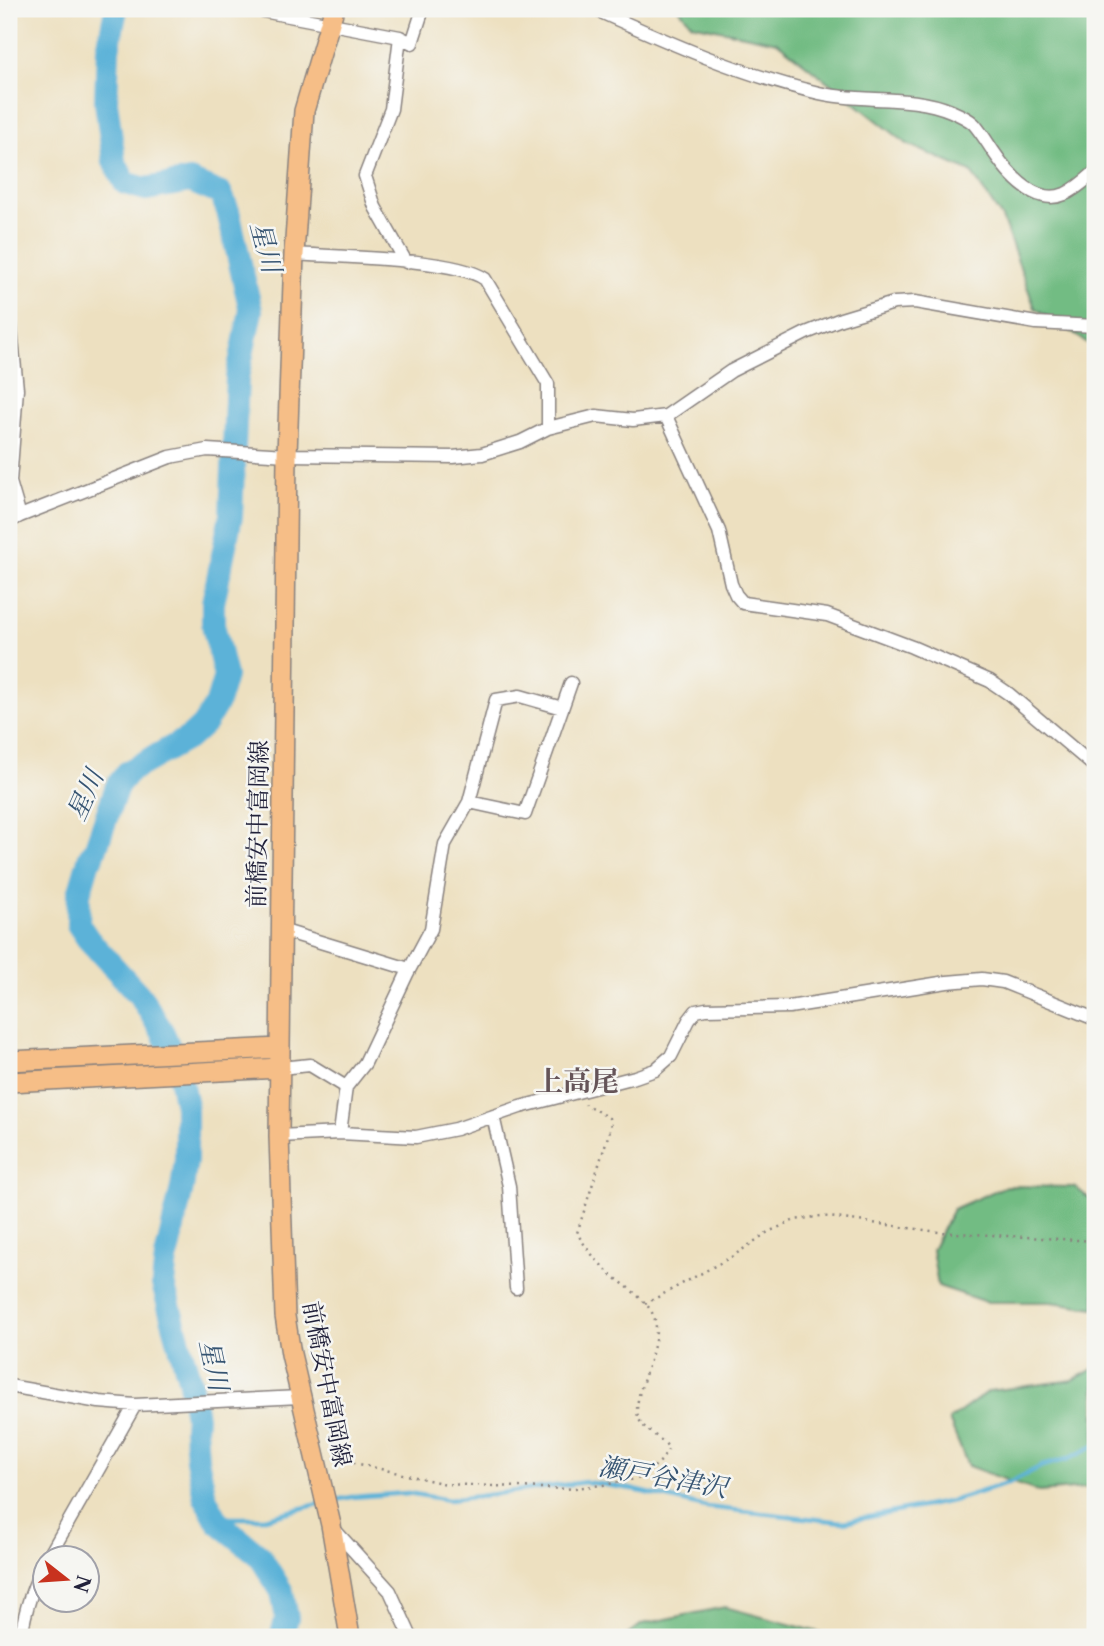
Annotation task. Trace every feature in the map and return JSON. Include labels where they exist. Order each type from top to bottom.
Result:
[{"type":"main road","name":"前橋安中富岡線","points":[[332,16],[304,111],[294,254],[287,455],[279,1136],[285,1316],[300,1397],[316,1454],[331,1525],[350,1637]]},
{"type":"main road","points":[[9,1061],[280,1048]]},
{"type":"main road","points":[[9,1082],[280,1068]]},
{"type":"street","points":[[252,9],[332,16],[363,32],[400,37],[412,43],[422,9]]},
{"type":"street","points":[[594,9],[679,48],[819,93],[858,100],[922,103],[950,110],[973,123],[1011,175],[1027,189],[1041,194],[1062,195],[1079,186],[1095,172]]},
{"type":"street","points":[[400,37],[391,109],[366,176],[374,207],[406,262]]},
{"type":"street","points":[[294,254],[406,262],[475,272],[485,279],[548,384],[548,428]]},
{"type":"street","points":[[9,308],[17,389],[10,482],[15,519],[170,457],[207,450],[287,455],[453,457],[482,454],[520,442],[548,428],[596,416],[633,420],[666,416],[731,371],[806,333],[841,318],[894,303],[915,302],[1036,323],[1095,327]]},
{"type":"street","points":[[666,416],[719,531],[731,584],[743,603],[827,615],[912,647],[990,681],[1095,767]]},
{"type":"street","points":[[468,802],[525,814],[571,683]]},
{"type":"street","points":[[340,1133],[346,1087],[365,1063],[431,929],[445,844],[468,802],[496,700],[520,696],[562,708]]},
{"type":"street","points":[[281,930],[409,969]]},
{"type":"street","points":[[279,1136],[340,1133],[416,1137],[456,1129],[655,1070],[671,1056],[696,1011],[706,1009],[789,1007],[982,979],[1003,982],[1095,1019]]},
{"type":"street","points":[[280,1068],[310,1065],[346,1087]]},
{"type":"street","points":[[493,1116],[509,1186],[516,1288]]},
{"type":"street","points":[[9,1386],[99,1402],[135,1405],[300,1397]]},
{"type":"street","points":[[56,1544],[135,1405]]},
{"type":"street","points":[[331,1525],[390,1591],[411,1637]]},
{"type":"street","points":[[21,1637],[32,1590]]},
{"type":"path","points":[[316,1454],[446,1484],[566,1489],[641,1478],[662,1460],[669,1448],[639,1420],[636,1406],[655,1345],[655,1319],[645,1304],[587,1250],[577,1233],[611,1127],[609,1118],[567,1095]]},
{"type":"path","points":[[645,1304],[733,1256],[768,1232],[795,1220],[821,1216],[939,1232],[1095,1241]]},
{"type":"green space","points":[[679,9],[1095,9],[1095,348],[1035,308],[1002,218],[971,172],[907,144],[777,42],[692,24]]},
{"type":"green space","points":[[1006,1186],[1075,1187],[1095,1203],[1095,1308],[1051,1302],[986,1302],[938,1286],[932,1250],[953,1209]]},
{"type":"green space","points":[[1095,1368],[1095,1487],[1039,1492],[968,1466],[949,1420],[989,1391],[1073,1380]]},
{"type":"green space","points":[[725,1607],[837,1637],[625,1637],[642,1624]]},
{"type":"waterway","name":"星川","points":[[116,9],[108,49],[106,102],[114,161],[125,183],[146,189],[190,181],[221,194],[228,211],[251,311],[237,378],[231,516],[213,603],[213,624],[225,676],[217,703],[205,723],[190,737],[128,772],[117,786],[93,856],[90,856],[79,894],[78,924],[88,939],[141,997],[163,1033],[179,1071],[186,1106],[186,1160],[163,1284],[190,1382],[196,1417],[197,1459],[205,1497],[218,1522],[259,1555],[282,1592],[287,1618],[281,1637]]},
{"type":"waterway","name":"瀬戸谷津沢","points":[[331,1501],[408,1493],[449,1500],[586,1482],[626,1488],[706,1507],[843,1522],[952,1501],[1009,1483],[1042,1466],[1068,1459],[1095,1446]]},
{"type":"waterway","name":"瀬戸谷津沢","points":[[216,1518],[265,1518],[322,1503]]},
{"type":"district","name":"上高尾","points":[[577,1081]]}]
